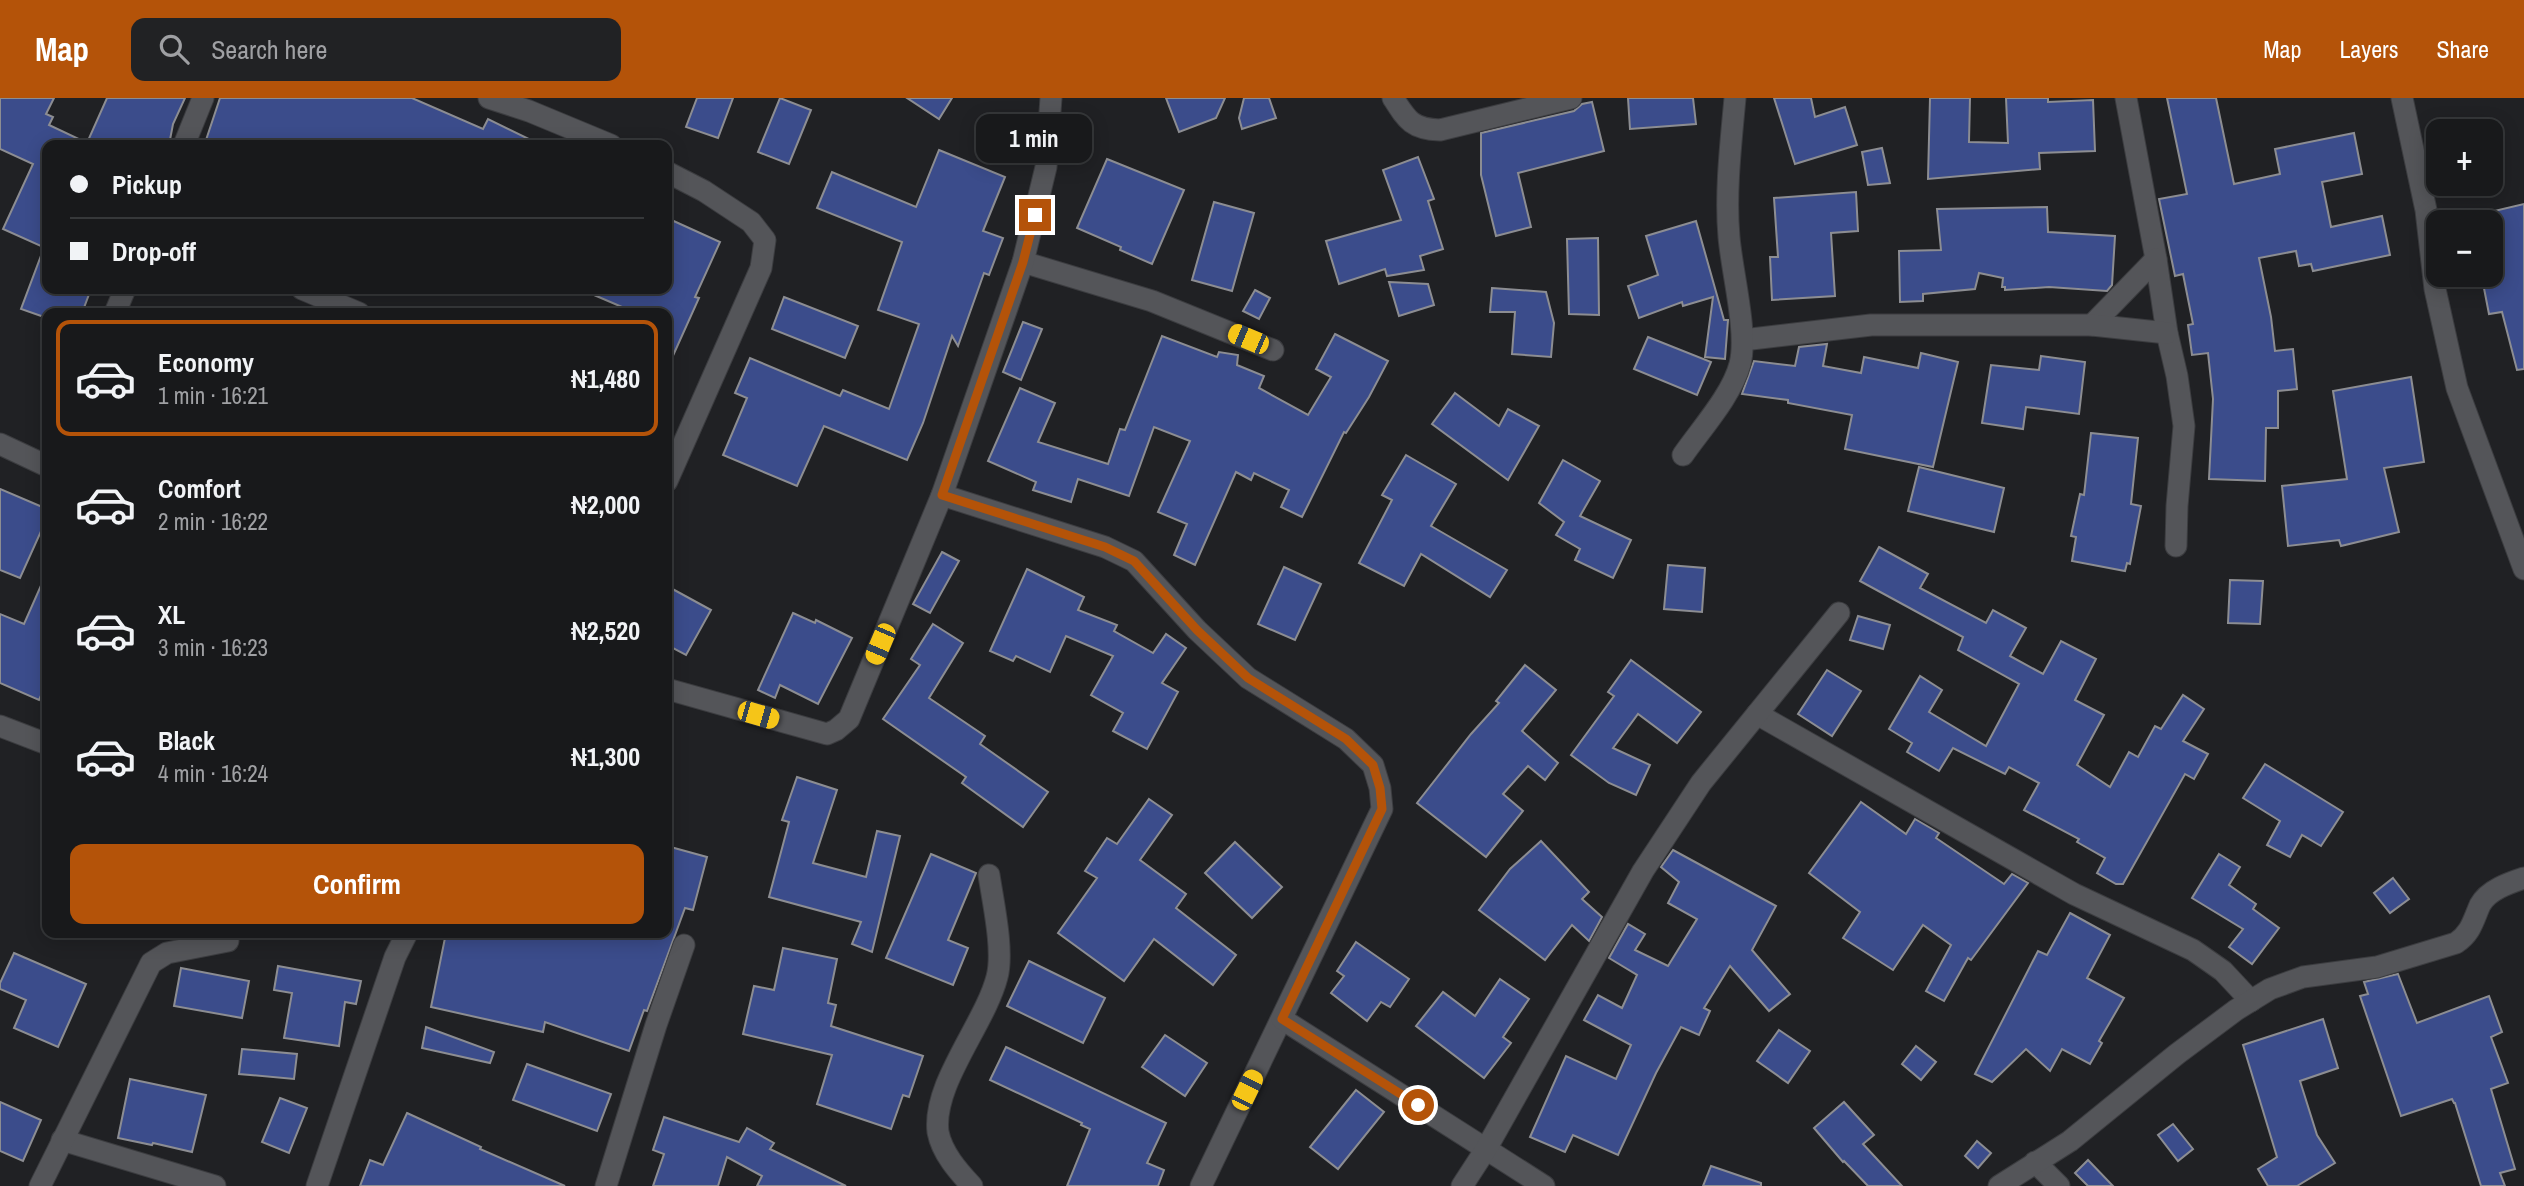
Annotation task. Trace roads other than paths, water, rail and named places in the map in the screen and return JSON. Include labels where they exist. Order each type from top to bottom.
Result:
[{"type":"street","points":[[186,140],[203,98]]},
{"type":"street","points":[[489,98],[529,111],[599,140]]},
{"type":"street","points":[[672,690],[827,734],[849,719],[942,495],[1023,262],[1046,167],[1051,98]]},
{"type":"street","points":[[1393,98],[1408,121],[1425,130],[1440,130],[1571,98]]},
{"type":"street","points":[[1683,455],[1732,383],[1740,365],[1743,340],[1729,234],[1735,98]]},
{"type":"street","points":[[2126,98],[2184,426],[2176,546]]},
{"type":"street","points":[[2402,98],[2426,210],[2435,289],[2457,388],[2524,569]]},
{"type":"street","points":[[672,175],[704,191],[751,222],[765,240],[761,268],[672,470]]},
{"type":"street","points":[[2092,325],[2156,260]]},
{"type":"street","points":[[1023,262],[1152,301],[1273,350]]},
{"type":"street","points":[[314,294],[347,308]]},
{"type":"street","points":[[1743,340],[1871,325],[2092,325],[2167,334]]},
{"type":"street","points":[[0,444],[42,464]]},
{"type":"street","points":[[942,495],[1105,547],[1134,561],[1197,630],[1248,678],[1346,739],[1373,765],[1380,788],[1382,809],[1201,1186]]},
{"type":"street","points":[[1462,1186],[1486,1149],[1643,871],[1701,783],[1839,613]]},
{"type":"street","points":[[1757,714],[2074,894],[2193,950],[2223,971],[2251,1000]]},
{"type":"street","points":[[0,726],[42,742]]},
{"type":"street","points":[[972,1186],[952,1163],[939,1133],[939,1105],[998,975],[998,939],[989,875]]},
{"type":"street","points":[[1999,1186],[2070,1141],[2177,1054],[2251,1000],[2270,989],[2303,977],[2377,967],[2456,943],[2467,936],[2481,903],[2490,893],[2524,878]]},
{"type":"street","points":[[317,1186],[395,957],[404,938]]},
{"type":"street","points":[[40,1186],[151,963],[167,953],[228,941]]},
{"type":"street","points":[[606,1186],[684,944]]},
{"type":"street","points":[[1282,1019],[1544,1186]]},
{"type":"street","points":[[62,1140],[215,1186]]},
{"type":"street","points":[[2035,1162],[2059,1186]]}]
